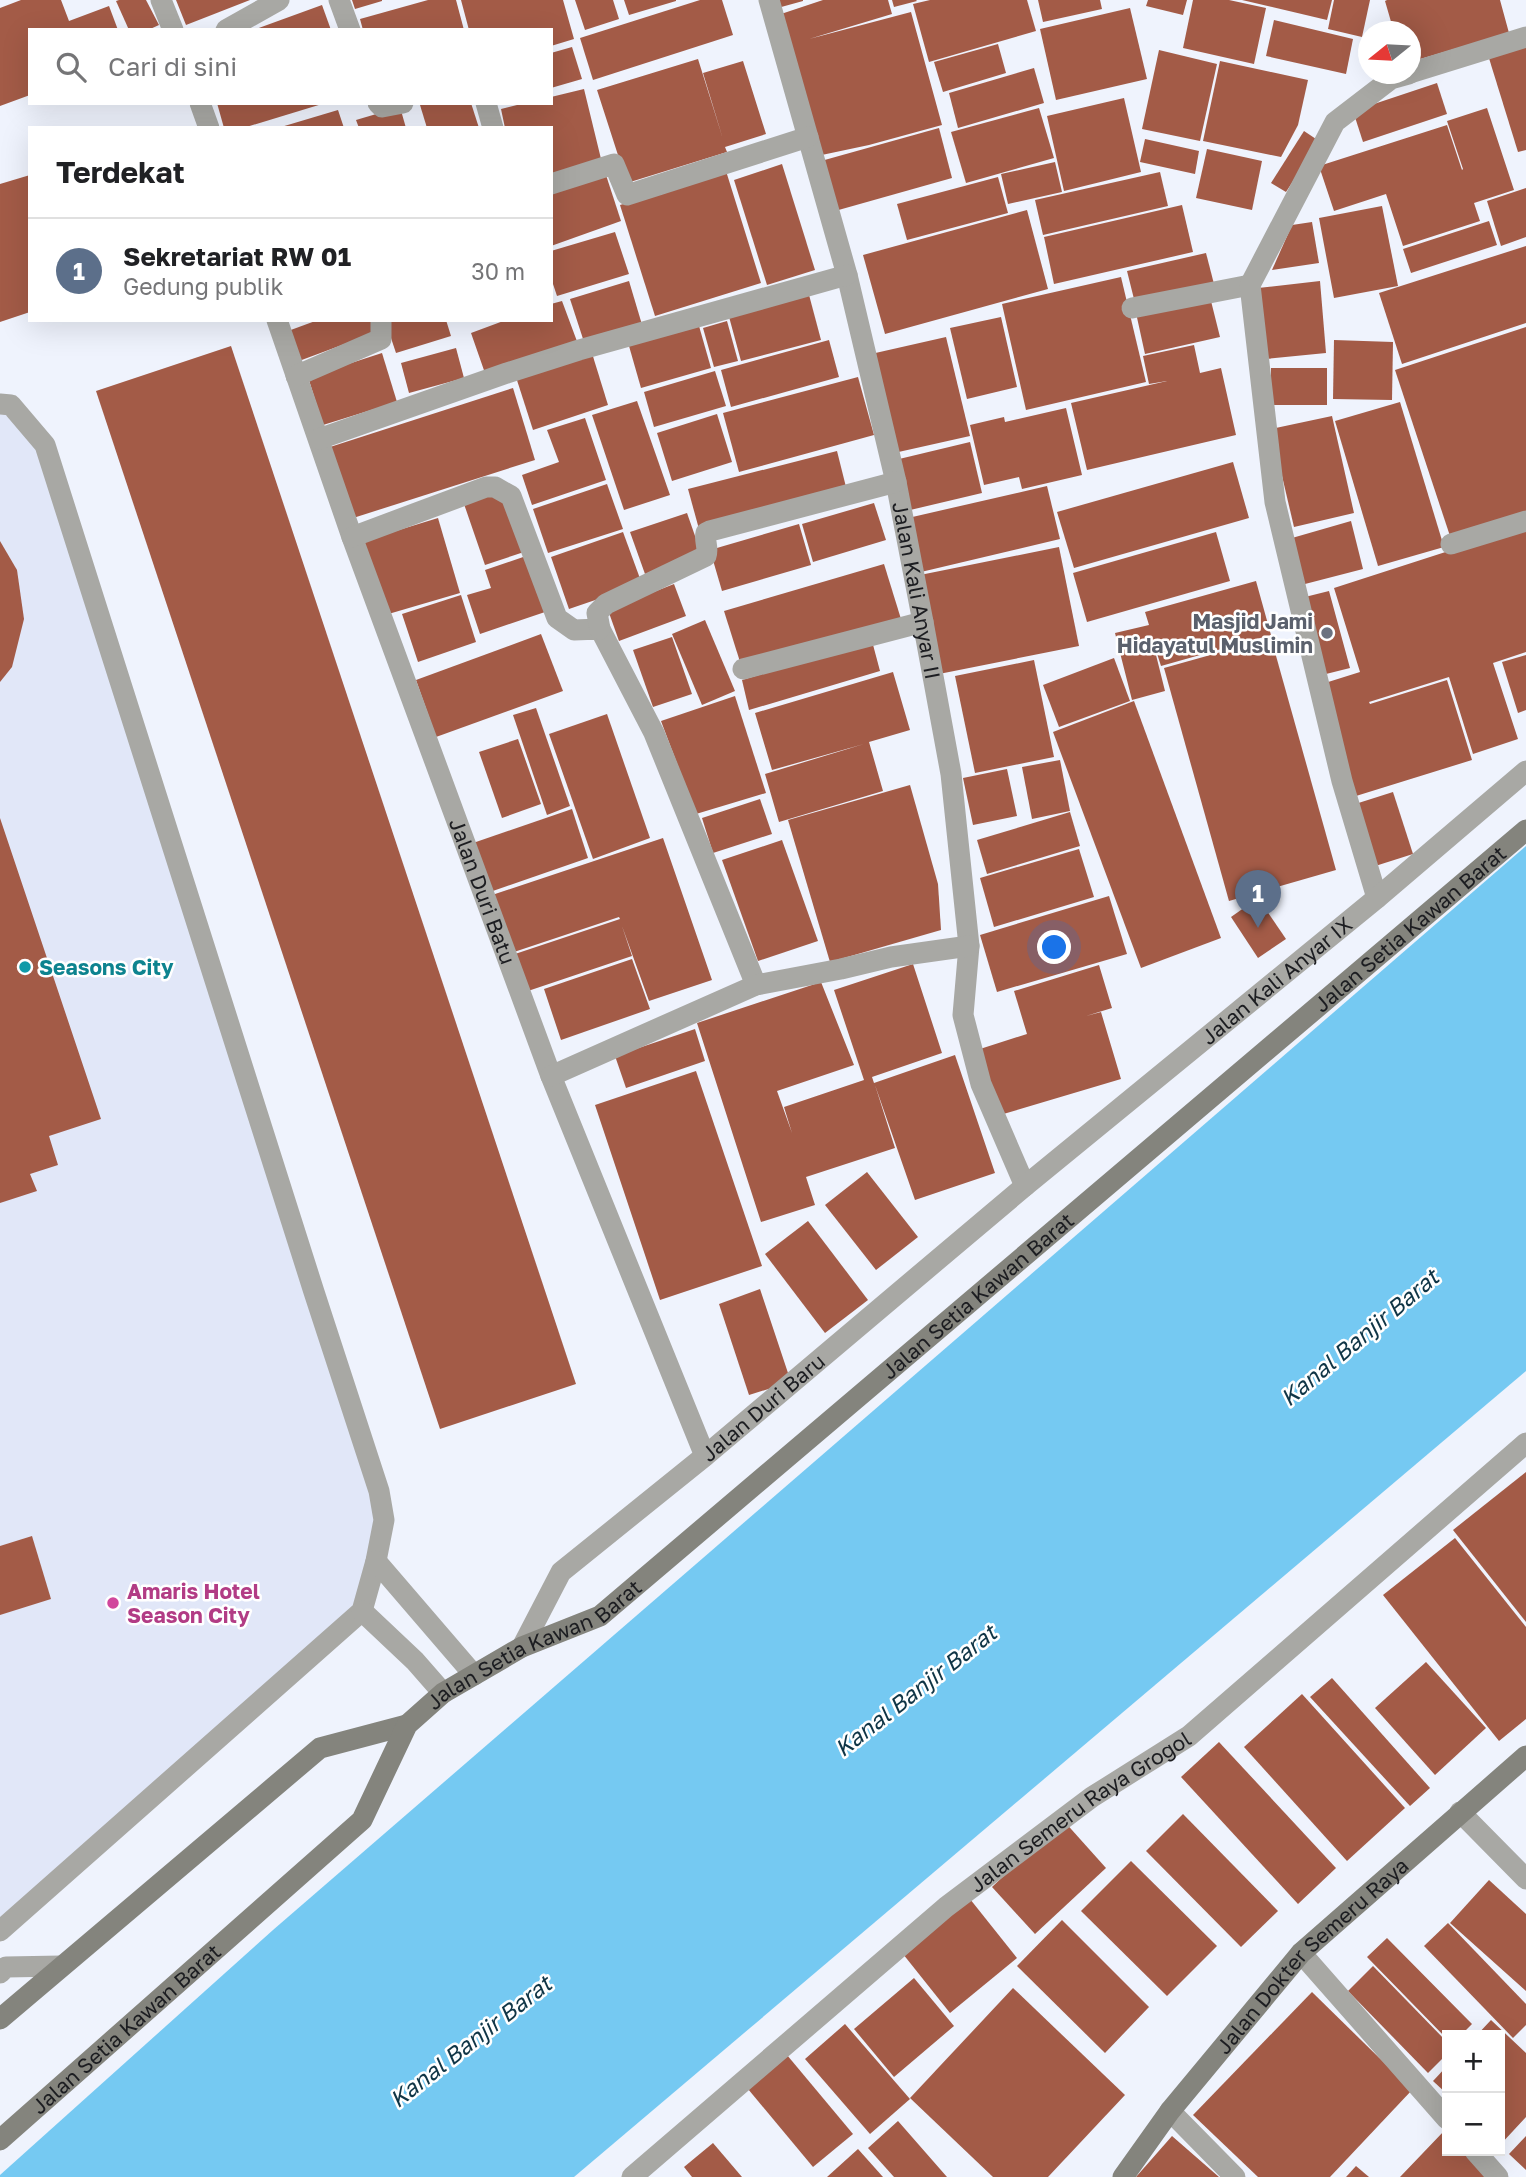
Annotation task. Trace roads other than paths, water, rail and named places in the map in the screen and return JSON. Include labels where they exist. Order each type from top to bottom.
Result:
[{"type":"main road","name":"Jalan Setia Kawan Barat","points":[[0,2140],[362,1820],[407,1725],[443,1693],[522,1647],[600,1616],[1526,830]]},
{"type":"main road","name":"Jalan Setia Kawan Barat","points":[[0,2019],[320,1748],[407,1725]]},
{"type":"main road","name":"Jalan Dokter Semeru Raya","points":[[1123,2177],[1170,2111],[1301,1953],[1526,1756]]},
{"type":"street","points":[[161,0],[172,28]]},
{"type":"street","points":[[230,28],[279,0]]},
{"type":"street","points":[[340,0],[350,28]]},
{"type":"street","name":"Jalan Kali Anyar II","points":[[769,0],[847,275],[896,482],[923,622],[951,774],[969,946],[964,1016],[981,1084],[1025,1186]]},
{"type":"street","points":[[1421,70],[1526,37]]},
{"type":"street","points":[[1377,898],[1342,781],[1275,502],[1250,285],[1335,122],[1384,84]]},
{"type":"street","points":[[201,105],[208,126]]},
{"type":"street","points":[[487,105],[492,126]]},
{"type":"street","points":[[553,183],[614,164],[627,195],[808,136]]},
{"type":"street","points":[[319,439],[579,350],[847,275]]},
{"type":"street","points":[[1132,308],[1250,285]]},
{"type":"street","name":"Jalan Duri Batu","points":[[278,322],[352,537],[551,1076],[705,1456]]},
{"type":"street","points":[[296,376],[381,339],[381,322]]},
{"type":"street","points":[[0,404],[11,405],[45,445],[379,1490],[384,1520],[362,1611],[0,1931]]},
{"type":"street","points":[[756,985],[654,733],[600,629],[597,613],[606,604],[706,556],[708,551],[705,537],[710,531],[896,482]]},
{"type":"street","points":[[352,537],[485,487],[495,487],[511,496],[557,618],[574,630],[600,629]]},
{"type":"street","points":[[1451,544],[1526,521]]},
{"type":"street","points":[[743,669],[923,622]]},
{"type":"street","name":"Jalan Kali Anyar IX","points":[[1025,1186],[1377,898],[1526,771]]},
{"type":"street","points":[[551,1076],[756,985],[891,957],[969,946]]},
{"type":"street","name":"Jalan Duri Baru","points":[[522,1647],[561,1572],[705,1456],[1025,1186]]},
{"type":"street","name":"Jalan Semeru Raya Grogol","points":[[632,2177],[852,1991],[946,1907],[1092,1797],[1189,1736],[1526,1443]]},
{"type":"street","points":[[376,1561],[474,1675]]},
{"type":"street","points":[[362,1611],[415,1661],[443,1693]]},
{"type":"street","points":[[1460,1812],[1526,1879]]},
{"type":"street","points":[[1301,1953],[1442,2113]]},
{"type":"street","points":[[0,1973],[6,1967],[61,1966]]},
{"type":"street","points":[[1170,2111],[1235,2177]]},
{"type":"street","points":[[1479,2156],[1498,2177]]},
{"type":"water","name":"Kanal Banjir Barat","points":[[1526,846],[1526,1371],[574,2177],[0,2177],[273,1930]]},
{"type":"place","name":"Masjid Jami Hidayatul Muslimin","points":[[1327,633]]},
{"type":"place","name":"Sekretariat RW 01","points":[[1258,928]]},
{"type":"place","name":"Seasons City","points":[[25,967]]},
{"type":"place","name":"Amaris Hotel Season City","points":[[113,1603]]}]
